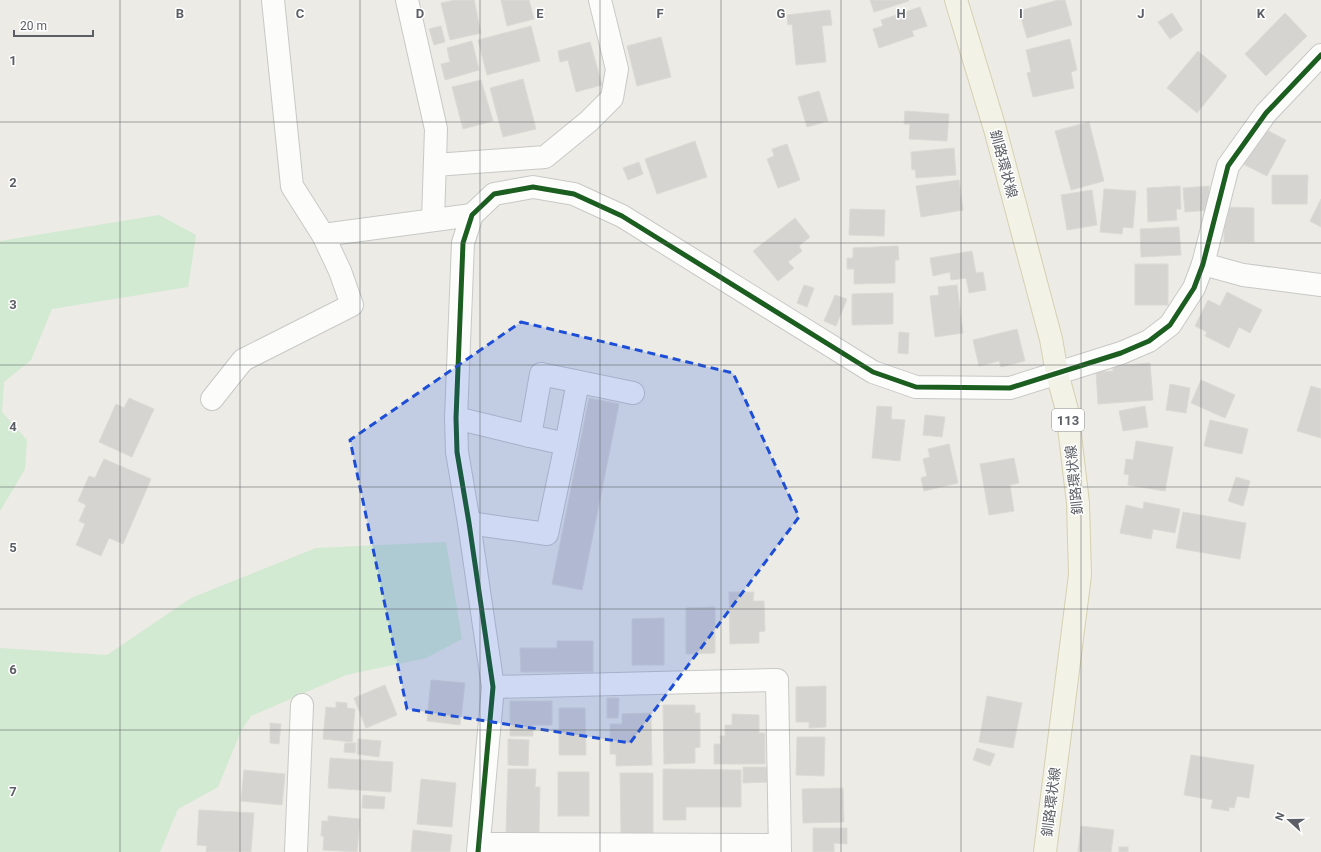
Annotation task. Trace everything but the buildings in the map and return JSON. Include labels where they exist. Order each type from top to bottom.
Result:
[{"type":"main road","name":"釧路環状線","points":[[956,0],[995,129],[1051,339],[1057,373],[1067,410],[1078,503],[1080,575],[1045,852]]},
{"type":"street","points":[[212,399],[244,360],[352,305],[340,271],[323,235],[292,186],[273,0]]},
{"type":"street","points":[[407,0],[436,129],[433,220]]},
{"type":"street","points":[[435,165],[545,157],[588,121],[612,98],[617,69],[600,0]]},
{"type":"street","points":[[493,687],[777,680],[779,849],[479,848],[493,687],[457,452],[456,418],[463,243],[472,215],[494,194],[533,187],[574,194],[622,216],[873,372],[916,387],[1010,388],[1121,353],[1149,342],[1170,325],[1194,288],[1203,264],[1228,166],[1266,113],[1321,55]]},
{"type":"street","points":[[323,235],[472,215]]},
{"type":"street","points":[[1203,264],[1242,275],[1321,285]]},
{"type":"street","points":[[530,436],[541,374],[633,393]]},
{"type":"street","points":[[469,523],[547,534],[578,382]]},
{"type":"street","points":[[456,418],[566,444]]},
{"type":"street","points":[[296,852],[302,705]]},
{"type":"highlighted area","points":[[521,322],[733,373],[799,517],[630,743],[407,709],[350,440]]},
{"type":"green space","points":[[159,215],[196,235],[188,287],[52,309],[31,360],[4,382],[2,412],[27,440],[25,469],[0,511],[0,241]]},
{"type":"green space","points":[[446,542],[462,639],[426,658],[346,675],[251,716],[241,731],[218,787],[178,809],[160,852],[0,852],[0,648],[107,655],[191,598],[316,548]]},
{"type":"cycle path","points":[[478,852],[493,687],[457,452],[456,418],[463,243],[472,215],[494,194],[533,187],[574,194],[622,216],[873,372],[916,387],[1010,388],[1121,353],[1149,341],[1170,325],[1194,288],[1203,264],[1228,166],[1266,113],[1321,55]]}]
